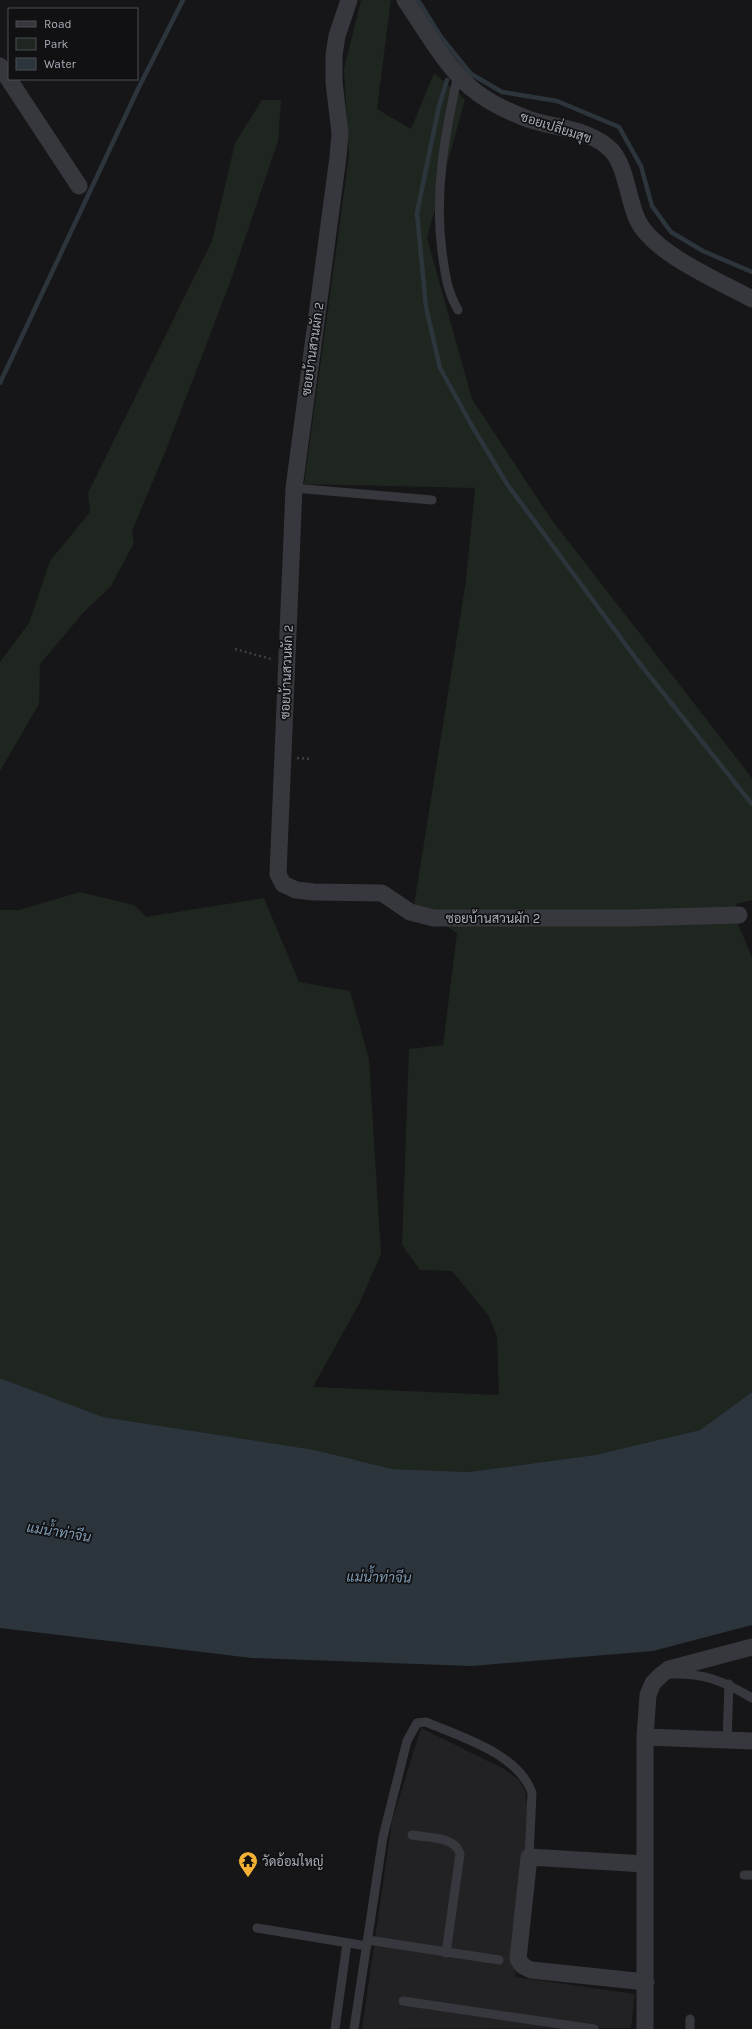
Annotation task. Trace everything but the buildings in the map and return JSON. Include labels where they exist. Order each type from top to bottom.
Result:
[{"type":"street","name":"ซอยบ้านสวนผัก 2","points":[[349,0],[337,36],[334,55],[334,82],[340,133],[338,157],[294,488],[278,874],[284,884],[296,890],[314,892],[382,893],[410,912],[434,918],[630,918],[739,915]]},
{"type":"street","name":"ซอยเปลี่ยมสุข","points":[[406,0],[458,74],[470,88],[493,103],[528,119],[586,134],[599,141],[612,152],[622,170],[637,220],[652,240],[670,254],[752,299]]},
{"type":"street","points":[[0,66],[8,78]]},
{"type":"street","points":[[9,80],[79,186]]},
{"type":"street","points":[[645,2029],[645,1737],[648,1695],[653,1683],[670,1669],[752,1647]]},
{"type":"street","points":[[645,1737],[752,1741]]},
{"type":"street","points":[[646,1864],[530,1857],[518,1959],[523,1966],[531,1970],[646,1982]]},
{"type":"lane","points":[[458,74],[448,118],[439,186],[439,221],[446,282],[451,299],[458,310]]},
{"type":"lane","points":[[294,488],[432,500]]},
{"type":"lane","points":[[662,1675],[692,1674],[704,1676],[729,1684],[752,1698]]},
{"type":"lane","points":[[726,1741],[729,1684]]},
{"type":"lane","points":[[354,2029],[383,1837],[407,1741],[417,1723],[426,1722],[481,1745],[507,1761],[529,1784],[532,1793],[530,1857]]},
{"type":"lane","points":[[412,1835],[450,1841],[458,1847],[460,1854],[446,1953]]},
{"type":"lane","points":[[257,1928],[347,1943],[368,1943],[499,1960]]},
{"type":"lane","points":[[335,2029],[347,1943]]},
{"type":"lane","points":[[403,2001],[594,2029]]},
{"type":"lane","points":[[690,2019],[690,2029]]},
{"type":"path","points":[[236,649],[286,664]]},
{"type":"shaded area","points":[[421,1728],[504,1769],[519,1780],[525,1791],[527,1805],[525,1868],[515,1977],[635,1994],[631,2028],[362,2029],[392,1821]]},
{"type":"green space","points":[[361,0],[391,0],[377,109],[411,129],[434,73],[465,99],[427,238],[472,399],[551,519],[752,778],[752,900],[736,904],[738,924],[752,957],[752,1392],[700,1430],[595,1455],[469,1472],[392,1469],[315,1450],[103,1417],[0,1378],[0,910],[19,910],[80,892],[134,905],[146,917],[264,898],[299,982],[350,991],[369,1059],[381,1254],[360,1302],[313,1387],[499,1395],[497,1336],[488,1315],[452,1271],[420,1270],[402,1245],[409,1049],[443,1045],[457,933],[414,905],[466,581],[475,488],[304,484],[349,156],[344,69]]},
{"type":"green space","points":[[262,100],[281,100],[278,141],[231,280],[166,450],[132,531],[134,543],[111,586],[83,613],[40,664],[39,704],[0,771],[0,662],[29,623],[50,561],[90,512],[88,493],[212,241],[235,143]]},
{"type":"water","name":"แม่น้ำท่าจีน","points":[[0,1378],[103,1417],[315,1450],[392,1469],[469,1472],[595,1455],[700,1430],[752,1392],[752,1625],[653,1651],[472,1666],[252,1658],[0,1628]]},
{"type":"waterway","points":[[0,383],[138,89],[183,0]]},
{"type":"waterway","points":[[418,0],[441,37],[471,74],[502,92],[557,101],[619,127],[641,166],[652,206],[671,232],[703,251],[752,272]]},
{"type":"waterway","points":[[447,80],[439,106],[417,213],[426,307],[440,368],[472,426],[507,484],[640,664],[752,804]]},
{"type":"place","name":"วัดอ้อมใหญ่","points":[[248,1878]]}]
